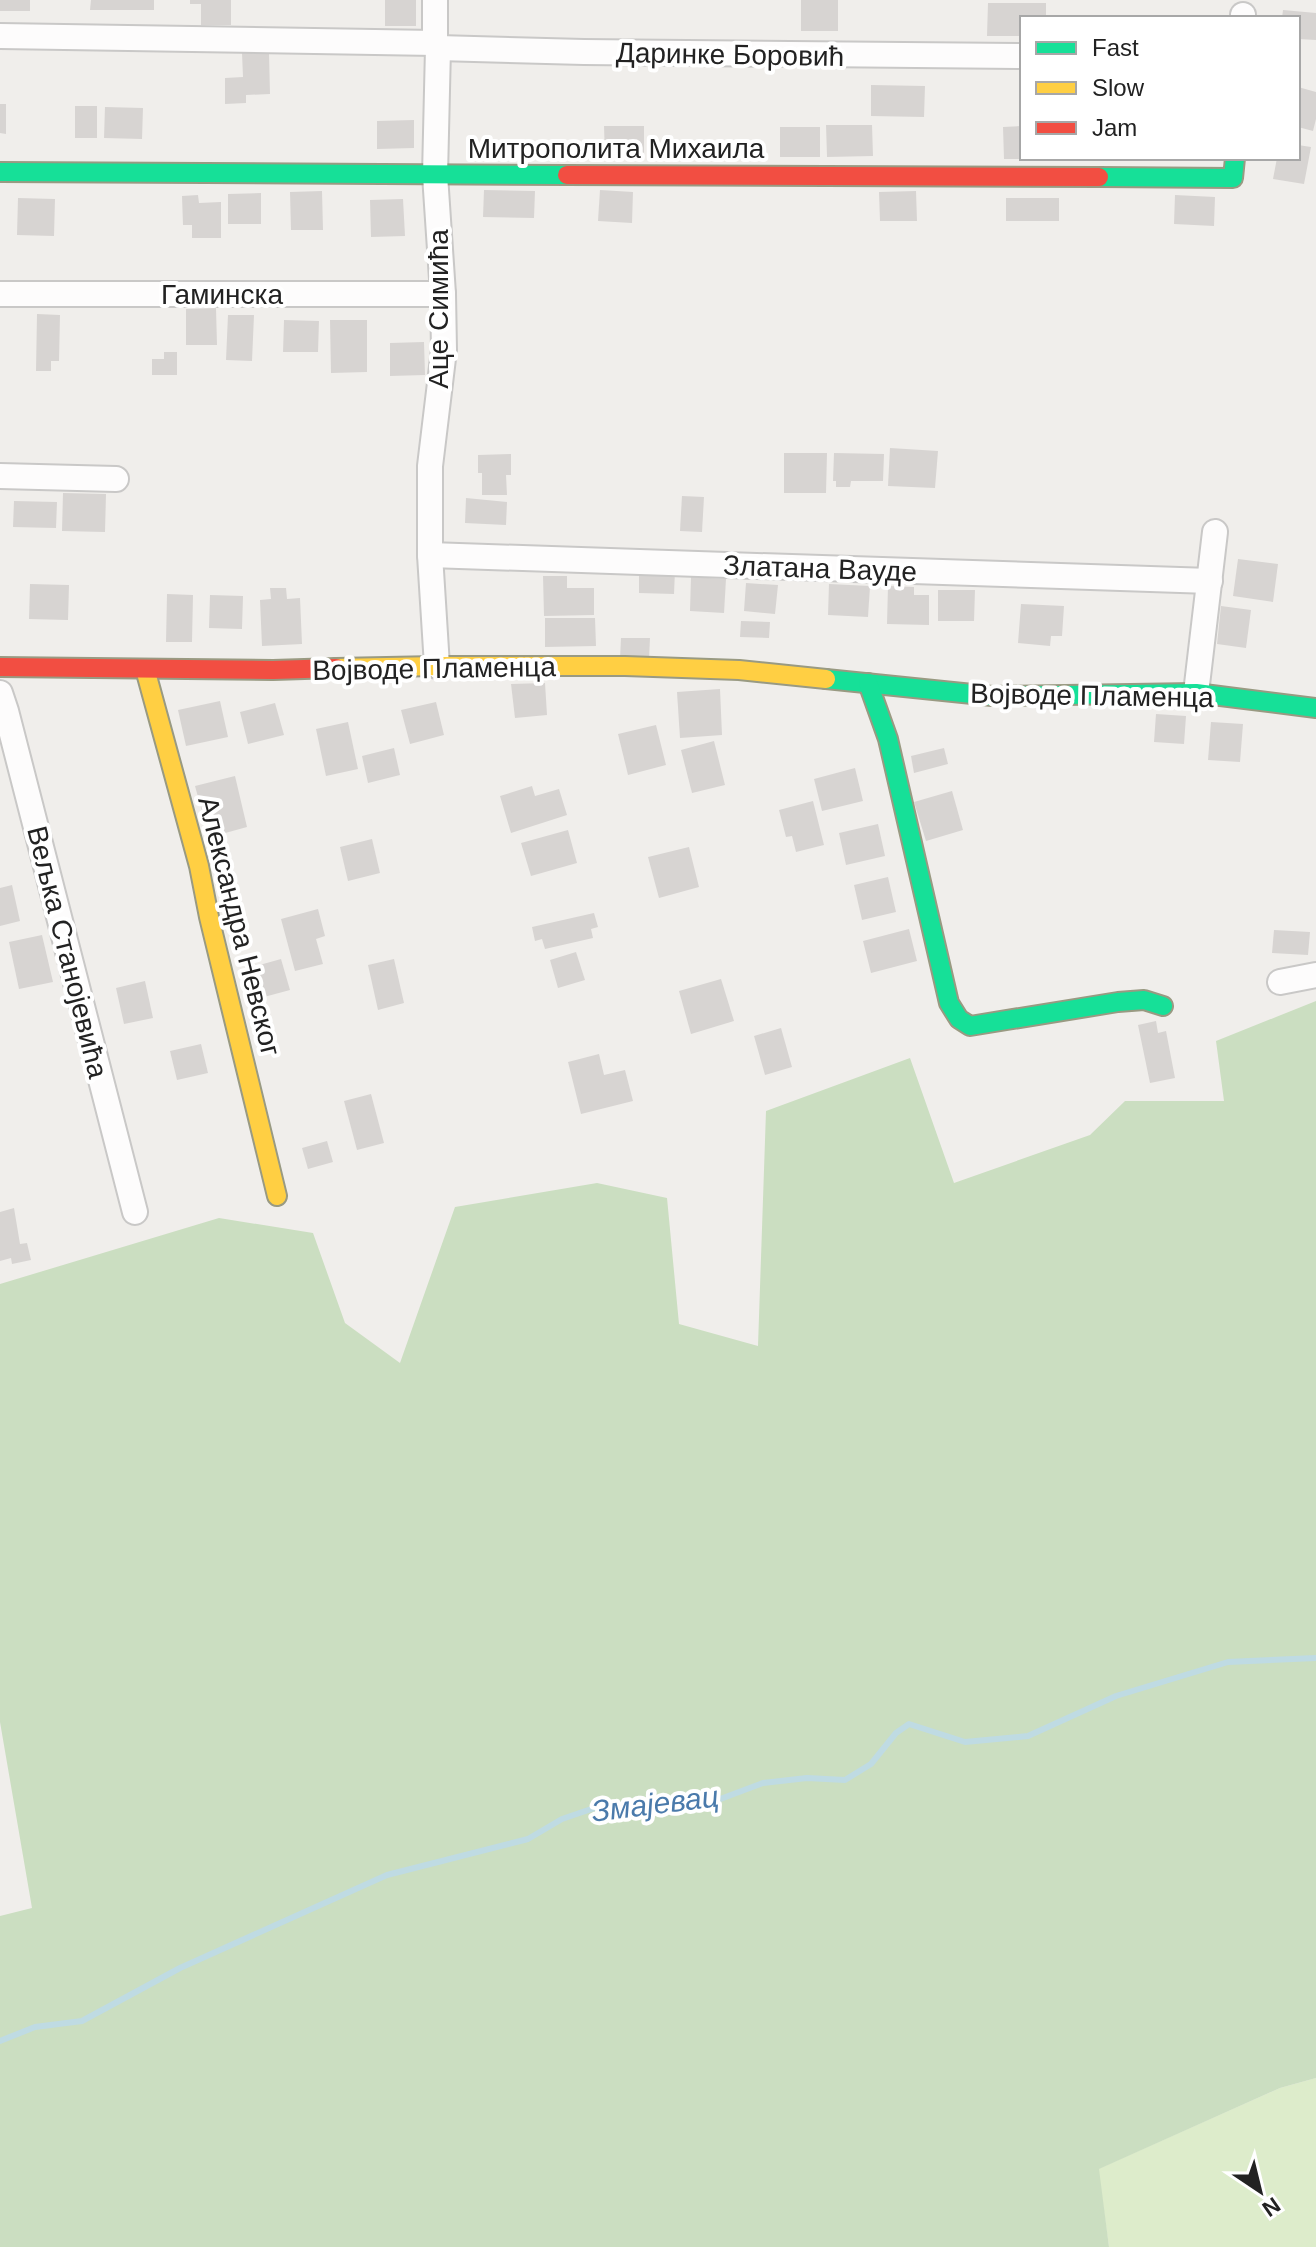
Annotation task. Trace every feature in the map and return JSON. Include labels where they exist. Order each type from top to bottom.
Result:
[{"type":"street","name":"Аце Симића","points":[[435,0],[435,175],[444,350],[430,466],[430,555],[437,666]]},
{"type":"street","name":"Даринке Боровић","points":[[0,36],[629,53],[1020,56]]},
{"type":"street","name":"Митрополита Михаила","points":[[0,172],[1233,178],[1235,160]]},
{"type":"street","name":"Гаминска","points":[[0,294],[443,294]]},
{"type":"street","points":[[0,476],[116,479]]},
{"type":"street","points":[[1196,693],[1215,532]]},
{"type":"street","name":"Златана Вауде","points":[[430,555],[1210,581]]},
{"type":"street","name":"Војводе Пламенца","points":[[0,667],[273,670],[625,666],[739,670],[992,696],[1196,693],[1316,708]]},
{"type":"street","name":"Александра Невског","points":[[145,669],[199,866],[277,1196]]},
{"type":"street","points":[[868,683],[886,733],[949,1003],[962,1023],[970,1026],[1144,1000],[1163,1006]]},
{"type":"street","name":"Вељка Станојевића","points":[[0,693],[135,1212]]},
{"type":"street","points":[[1280,982],[1316,975]]},
{"type":"green space","points":[[1316,1001],[1316,2078],[1280,2088],[1099,2169],[1109,2247],[0,2247],[0,1916],[32,1908],[0,1722],[0,1284],[219,1218],[313,1233],[345,1323],[400,1363],[455,1207],[597,1183],[667,1198],[679,1324],[758,1346],[766,1111],[910,1058],[954,1183],[1090,1135],[1125,1101],[1224,1101],[1216,1041]]},
{"type":"green space","points":[[1316,2078],[1316,2247],[1109,2247],[1098,2169],[1280,2088]]},
{"type":"building","points":[[0,0],[30,0],[30,11],[0,11]]},
{"type":"building","points":[[91,0],[154,0],[154,10],[90,10]]},
{"type":"building","points":[[190,0],[231,0],[231,25],[201,25],[201,4],[190,4]]},
{"type":"building","points":[[385,0],[416,0],[416,26],[385,26]]},
{"type":"building","points":[[801,0],[838,0],[838,31],[801,31]]},
{"type":"building","points":[[988,3],[1046,3],[1046,16],[1020,16],[1020,36],[987,36]]},
{"type":"building","points":[[1283,10],[1316,13],[1316,40],[1300,39],[1300,16],[1282,16]]},
{"type":"building","points":[[242,53],[269,53],[270,94],[246,95],[246,103],[225,104],[225,78],[243,77]]},
{"type":"building","points":[[871,85],[925,86],[924,117],[871,116]]},
{"type":"building","points":[[1300,88],[1316,92],[1313,131],[1300,128]]},
{"type":"building","points":[[0,104],[6,104],[6,134],[0,133]]},
{"type":"building","points":[[75,106],[97,106],[97,138],[75,138]]},
{"type":"building","points":[[105,107],[143,108],[142,139],[104,138]]},
{"type":"building","points":[[414,120],[414,148],[377,149],[377,121]]},
{"type":"building","points":[[826,125],[872,125],[873,156],[827,157]]},
{"type":"building","points":[[604,126],[644,126],[644,157],[605,157]]},
{"type":"building","points":[[1020,126],[1019,159],[1004,159],[1003,127]]},
{"type":"building","points":[[780,127],[820,127],[820,157],[780,157]]},
{"type":"building","points":[[1300,145],[1311,147],[1304,184],[1273,179],[1277,160],[1300,160]]},
{"type":"building","points":[[484,190],[535,191],[534,218],[483,217]]},
{"type":"building","points":[[600,190],[633,192],[632,223],[598,221]]},
{"type":"building","points":[[322,191],[323,230],[291,230],[290,192]]},
{"type":"building","points":[[916,191],[917,221],[880,221],[879,192]]},
{"type":"building","points":[[261,193],[261,224],[228,224],[228,194]]},
{"type":"building","points":[[198,195],[199,203],[221,202],[221,238],[192,238],[192,225],[183,225],[182,196]]},
{"type":"building","points":[[1175,195],[1215,197],[1214,226],[1174,224]]},
{"type":"building","points":[[18,198],[55,199],[54,236],[17,235]]},
{"type":"building","points":[[1006,198],[1059,198],[1059,221],[1006,221]]},
{"type":"building","points":[[403,199],[405,236],[371,237],[370,200]]},
{"type":"building","points":[[216,308],[217,345],[186,345],[186,309]]},
{"type":"building","points":[[37,314],[60,315],[59,361],[51,361],[51,371],[36,371]]},
{"type":"building","points":[[228,315],[254,315],[252,361],[226,360]]},
{"type":"building","points":[[284,320],[319,321],[318,352],[283,352]]},
{"type":"building","points":[[330,320],[367,320],[367,372],[331,373]]},
{"type":"building","points":[[424,342],[425,375],[390,376],[390,343]]},
{"type":"building","points":[[164,352],[177,352],[177,375],[152,375],[152,359],[164,359]]},
{"type":"building","points":[[890,448],[938,451],[935,488],[888,486]]},
{"type":"building","points":[[784,453],[827,453],[826,493],[784,493]]},
{"type":"building","points":[[834,453],[884,454],[883,481],[851,481],[850,487],[836,487],[836,481],[833,481]]},
{"type":"building","points":[[511,454],[511,475],[506,475],[507,495],[482,495],[478,455]]},
{"type":"building","points":[[63,493],[106,494],[105,532],[62,531]]},
{"type":"building","points":[[682,496],[704,497],[702,532],[680,531]]},
{"type":"building","points":[[466,498],[507,502],[506,525],[465,523]]},
{"type":"building","points":[[14,501],[57,502],[56,528],[13,527]]},
{"type":"building","points":[[1238,559],[1278,564],[1273,602],[1233,596]]},
{"type":"building","points":[[639,569],[675,570],[674,594],[639,593]]},
{"type":"building","points":[[543,576],[567,576],[567,588],[594,588],[594,615],[544,616]]},
{"type":"building","points":[[691,577],[726,579],[724,613],[690,611]]},
{"type":"building","points":[[746,583],[778,585],[775,614],[744,611]]},
{"type":"building","points":[[30,584],[69,585],[68,620],[29,619]]},
{"type":"building","points":[[829,584],[870,586],[868,617],[828,615]]},
{"type":"building","points":[[888,586],[914,587],[914,595],[929,595],[929,625],[887,624]]},
{"type":"building","points":[[270,588],[286,588],[287,599],[300,598],[302,644],[262,646],[260,600],[271,599]]},
{"type":"building","points":[[938,590],[975,590],[974,621],[938,621]]},
{"type":"building","points":[[167,594],[193,595],[192,642],[166,642]]},
{"type":"building","points":[[210,595],[243,596],[242,629],[209,628]]},
{"type":"building","points":[[1021,604],[1064,606],[1062,636],[1051,636],[1050,646],[1018,643]]},
{"type":"building","points":[[1221,606],[1251,610],[1246,648],[1217,644]]},
{"type":"building","points":[[545,618],[595,618],[596,646],[545,647]]},
{"type":"building","points":[[741,621],[770,622],[769,638],[740,637]]},
{"type":"building","points":[[621,638],[650,638],[649,659],[620,659]]},
{"type":"building","points":[[545,683],[547,715],[515,718],[511,684]]},
{"type":"building","points":[[720,689],[722,735],[680,738],[677,692]]},
{"type":"building","points":[[220,701],[228,737],[186,746],[178,710]]},
{"type":"building","points":[[436,702],[444,735],[410,744],[401,710]]},
{"type":"building","points":[[275,703],[284,735],[248,744],[240,712]]},
{"type":"building","points":[[1156,714],[1186,716],[1184,744],[1154,742]]},
{"type":"building","points":[[348,722],[358,769],[326,776],[316,729]]},
{"type":"building","points":[[1211,722],[1243,724],[1240,762],[1208,760]]},
{"type":"building","points":[[656,725],[666,765],[628,775],[618,734]]},
{"type":"building","points":[[714,741],[725,785],[692,793],[681,750]]},
{"type":"building","points":[[394,748],[400,775],[368,783],[362,756]]},
{"type":"building","points":[[944,748],[948,764],[914,773],[911,756]]},
{"type":"building","points":[[855,768],[863,801],[822,811],[814,779]]},
{"type":"building","points":[[235,776],[247,827],[218,835],[213,812],[203,815],[195,786]]},
{"type":"building","points":[[532,786],[535,796],[559,789],[567,815],[511,833],[500,796]]},
{"type":"building","points":[[952,791],[963,830],[926,841],[914,802]]},
{"type":"building","points":[[813,801],[824,845],[796,852],[792,836],[786,837],[779,810]]},
{"type":"building","points":[[878,824],[885,856],[846,865],[839,833]]},
{"type":"building","points":[[568,830],[577,863],[531,876],[521,843]]},
{"type":"building","points":[[372,839],[380,873],[348,881],[340,847]]},
{"type":"building","points":[[689,847],[699,887],[659,898],[648,857]]},
{"type":"building","points":[[888,877],[896,912],[862,920],[854,885]]},
{"type":"building","points":[[12,885],[20,921],[0,926],[0,888]]},
{"type":"building","points":[[318,909],[325,936],[316,939],[323,964],[295,971],[281,919]]},
{"type":"building","points":[[594,913],[598,927],[591,929],[593,938],[545,949],[542,939],[535,941],[532,927]]},
{"type":"building","points":[[909,929],[917,961],[871,973],[863,941]]},
{"type":"building","points":[[1274,930],[1310,932],[1308,955],[1272,953]]},
{"type":"building","points":[[42,935],[53,982],[19,989],[9,942]]},
{"type":"building","points":[[576,952],[585,980],[558,988],[550,960]]},
{"type":"building","points":[[281,959],[290,990],[264,997],[256,966]]},
{"type":"building","points":[[394,959],[404,1003],[378,1010],[368,965]]},
{"type":"building","points":[[721,979],[734,1021],[691,1034],[679,991]]},
{"type":"building","points":[[145,981],[153,1018],[124,1024],[116,988]]},
{"type":"building","points":[[1156,1021],[1158,1033],[1166,1031],[1175,1078],[1150,1083],[1138,1025]]},
{"type":"building","points":[[781,1028],[792,1067],[765,1075],[754,1036]]},
{"type":"building","points":[[201,1044],[208,1073],[177,1080],[170,1051]]},
{"type":"building","points":[[599,1054],[604,1075],[625,1070],[633,1101],[581,1114],[568,1062]]},
{"type":"building","points":[[371,1094],[384,1143],[357,1150],[344,1101]]},
{"type":"building","points":[[327,1141],[333,1162],[308,1169],[302,1148]]},
{"type":"building","points":[[14,1208],[20,1244],[27,1243],[31,1260],[12,1264],[11,1258],[0,1261],[0,1212]]},
{"type":"waterway","name":"Змајевац","points":[[0,2041],[35,2027],[82,2021],[180,1968],[387,1875],[528,1839],[562,1819],[603,1805],[715,1801],[763,1783],[807,1778],[845,1780],[871,1764],[896,1733],[909,1724],[965,1742],[1028,1736],[1116,1696],[1228,1662],[1316,1658]]},
{"type":"traffic: fast","points":[[1099,177],[1233,178],[1235,160]]},
{"type":"traffic: fast","points":[[0,172],[567,175]]},
{"type":"traffic: fast","points":[[826,679],[992,696],[1196,693],[1316,708]]},
{"type":"traffic: fast","points":[[868,683],[888,739],[949,1003],[959,1019],[970,1026],[1118,1002],[1144,1000],[1163,1006]]},
{"type":"traffic: slow","points":[[336,668],[625,666],[739,670],[826,679]]},
{"type":"traffic: slow","points":[[145,669],[199,866],[277,1196]]},
{"type":"traffic: jam","points":[[567,175],[1099,177]]},
{"type":"traffic: jam","points":[[0,667],[336,668]]}]
